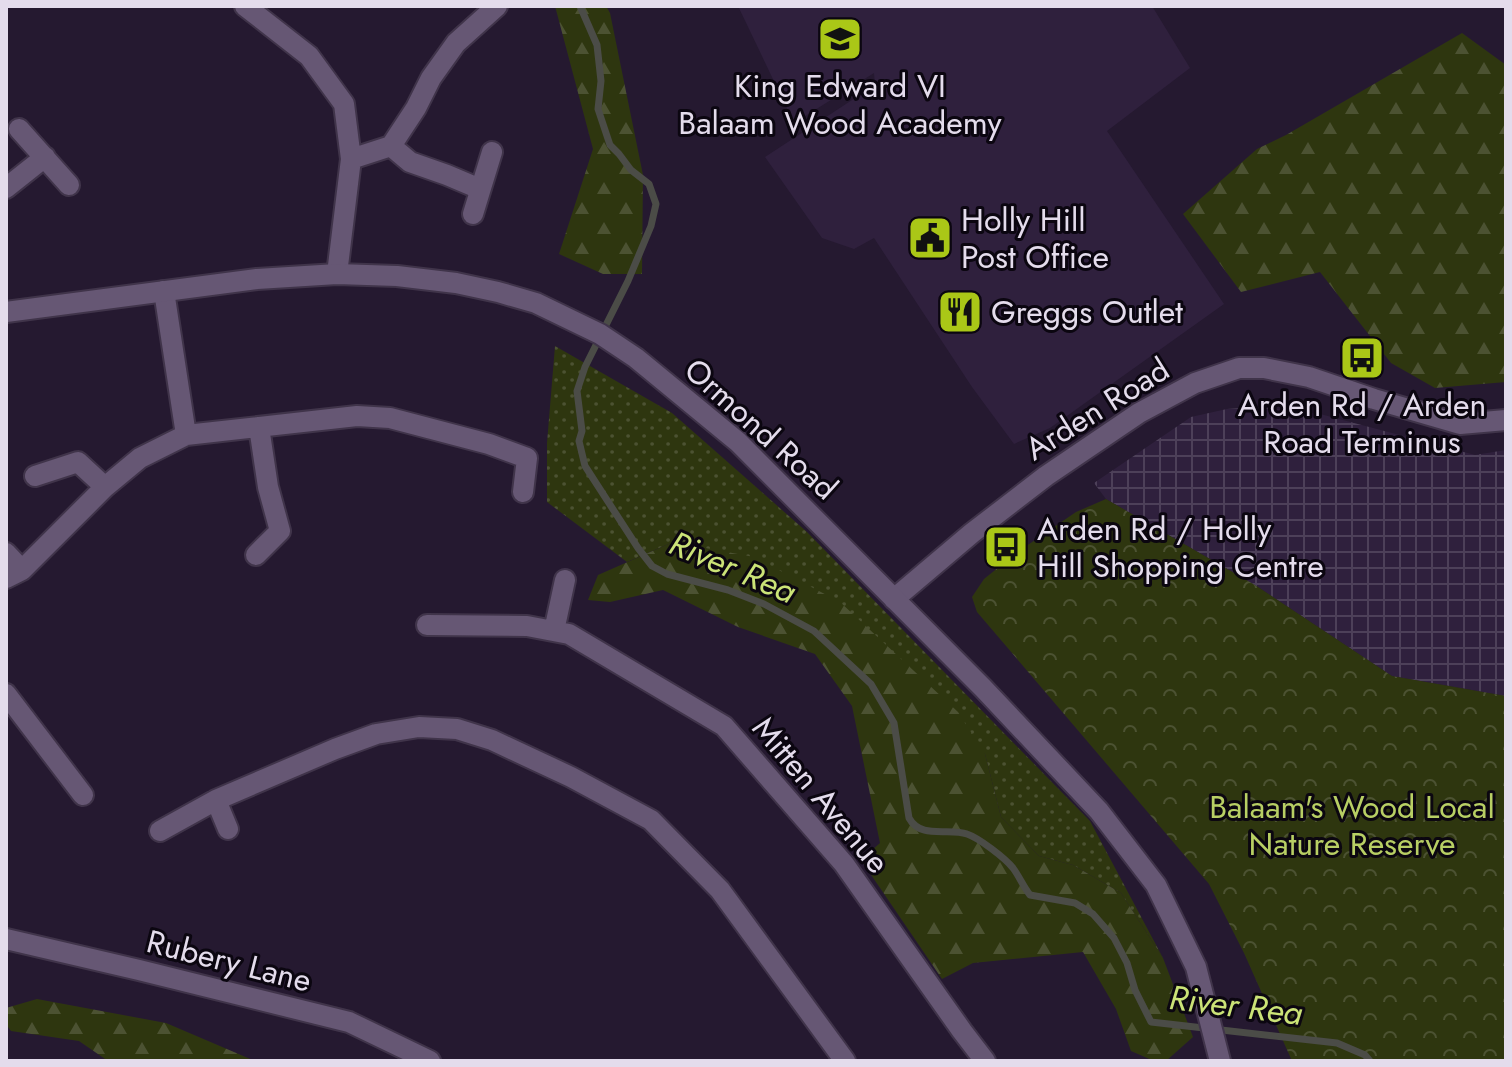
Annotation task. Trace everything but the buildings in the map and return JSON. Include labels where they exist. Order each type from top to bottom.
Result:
[{"type":"street","points":[[245,6],[309,56],[344,104],[351,159],[337,274]]},
{"type":"street","points":[[351,159],[391,146],[431,78],[456,43],[497,6]]},
{"type":"street","points":[[19,129],[69,185]]},
{"type":"street","points":[[391,146],[410,162],[480,189]]},
{"type":"street","points":[[473,214],[492,152]]},
{"type":"street","points":[[6,188],[45,157]]},
{"type":"street","name":"Ormond Road","points":[[6,312],[257,279],[337,274],[397,276],[498,292],[536,303],[600,334],[636,358],[738,442],[983,688],[1099,811],[1156,885],[1196,967],[1220,1061]]},
{"type":"street","points":[[164,291],[186,435]]},
{"type":"street","name":"Arden Road","points":[[894,599],[1046,476],[1139,413],[1195,383],[1239,368],[1264,368],[1309,377],[1460,424],[1506,420]]},
{"type":"street","points":[[6,553],[14,574],[140,458],[186,435],[357,416],[390,418],[489,444],[527,458],[523,492]]},
{"type":"street","points":[[256,555],[280,531],[268,487],[259,427]]},
{"type":"street","points":[[35,476],[78,462],[105,487]]},
{"type":"street","points":[[554,631],[565,580]]},
{"type":"street","name":"Mitten Avenue","points":[[427,625],[527,626],[569,634],[724,726],[844,864],[985,1061]]},
{"type":"street","points":[[6,694],[83,795]]},
{"type":"street","points":[[160,831],[216,800],[376,734],[419,727],[457,729],[492,740],[571,777],[651,820],[720,890],[845,1061]]},
{"type":"street","points":[[216,800],[228,829]]},
{"type":"street","name":"Rubery Lane","points":[[6,939],[349,1022],[430,1061]]},
{"type":"shaded area","points":[[738,6],[1152,6],[1190,68],[1107,131],[1224,304],[1050,428],[1014,444],[972,387],[874,238],[854,249],[822,238],[765,157],[875,85],[874,73],[794,123]]},
{"type":"shaded area","points":[[1256,407],[1320,414],[1475,455],[1506,450],[1506,696],[1392,676],[1255,585],[1106,499],[1094,483],[1191,417],[1227,409]]},
{"type":"green space","points":[[555,6],[606,6],[610,13],[643,175],[642,274],[603,274],[559,254],[593,149]]},
{"type":"green space","points":[[1462,33],[1506,65],[1506,382],[1435,388],[1391,363],[1320,272],[1241,292],[1183,214],[1257,149]]},
{"type":"green space","points":[[555,346],[672,413],[807,532],[1090,821],[1163,958],[1121,893],[1073,865],[1039,856],[1001,817],[985,754],[673,542],[627,562],[547,502],[547,443]]},
{"type":"green space","name":"Balaam's Wood Local Nature Reserve","points":[[1106,499],[1255,585],[1392,676],[1506,696],[1506,1061],[1292,1061],[1209,884],[977,612],[972,597],[984,579],[1019,551],[1076,512]]},
{"type":"green space","points":[[673,542],[754,557],[840,602],[958,712],[985,754],[1001,817],[1039,856],[1073,865],[1121,893],[1163,958],[1193,1037],[1166,1061],[1154,1061],[1131,1051],[1116,1009],[1083,952],[973,963],[942,979],[861,860],[880,843],[852,706],[815,654],[738,627],[663,590],[610,602],[588,600],[598,575]]},
{"type":"green space","points":[[37,999],[166,1023],[255,1061],[108,1061],[79,1041],[11,1031],[6,1024],[6,1008]]},
{"type":"waterway","name":"River Rea","points":[[580,6],[597,45],[601,81],[598,109],[610,145],[631,170],[649,184],[656,204],[651,226],[628,281],[585,367],[577,391],[582,431],[579,441],[585,466],[638,548],[652,566],[667,574],[728,590],[764,604],[814,631],[871,684],[894,723],[909,818],[914,825],[928,831],[960,832],[972,836],[1009,864],[1030,895],[1075,903],[1093,914],[1114,938],[1151,1022],[1337,1043],[1365,1055],[1370,1061]]},
{"type":"place","name":"King Edward VI Balaam Wood Academy","points":[[840,39]]},
{"type":"place","name":"Holly Hill Post Office","points":[[930,238]]},
{"type":"place","name":"Greggs Outlet","points":[[960,312]]},
{"type":"place","name":"Arden Rd / Arden Road Terminus","points":[[1362,358]]},
{"type":"place","name":"Arden Rd / Holly Hill Shopping Centre","points":[[1006,547]]}]
